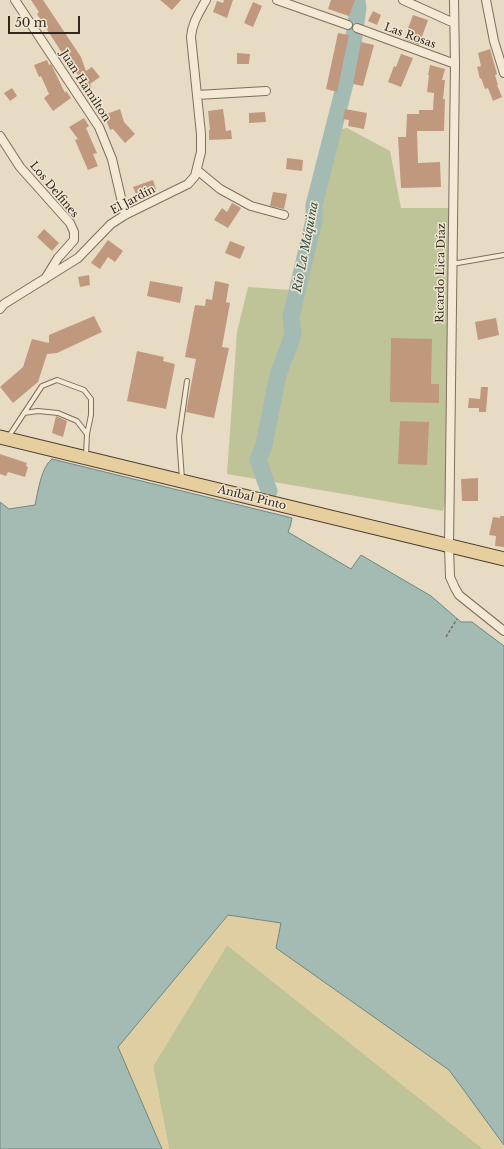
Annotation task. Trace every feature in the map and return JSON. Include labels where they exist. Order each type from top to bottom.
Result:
[{"type":"main road","name":"Aníbal Pinto","points":[[4,438],[449,547],[504,559]]},
{"type":"street","name":"Juan Hamilton","points":[[15,0],[99,127],[112,159],[125,215]]},
{"type":"street","name":"El Jardín","points":[[1,304],[78,258],[111,224],[125,215],[188,184],[195,176],[201,152],[192,32],[195,19],[206,0]]},
{"type":"street","points":[[277,0],[348,25]]},
{"type":"street","points":[[403,0],[454,24]]},
{"type":"street","name":"Ricardo Lica Díaz","points":[[454,0],[455,64],[449,547],[450,577],[459,595],[504,631]]},
{"type":"street","points":[[486,0],[494,41],[504,73]]},
{"type":"street","name":"Las Rosas","points":[[357,28],[455,64]]},
{"type":"street","points":[[197,95],[266,91]]},
{"type":"street","name":"Los Delfines","points":[[0,136],[20,167],[70,223],[74,232],[74,240],[58,258],[45,279]]},
{"type":"street","points":[[197,170],[220,189],[251,206],[284,215]]},
{"type":"lane","points":[[452,264],[504,256]]},
{"type":"lane","points":[[4,438],[24,413],[42,386],[57,380],[84,390],[91,399],[91,415],[87,434],[86,458]]},
{"type":"lane","points":[[183,481],[179,437],[188,381]]},
{"type":"lane","points":[[24,413],[38,411],[58,413],[77,421],[87,434]]},
{"type":"path","points":[[446,637],[458,619]]},
{"type":"green space","points":[[347,128],[390,151],[401,208],[454,208],[451,474],[443,511],[227,474],[237,332],[248,287],[290,290],[325,132]]},
{"type":"green space","points":[[227,945],[483,1149],[169,1149],[153,1066]]},
{"type":"sand","points":[[228,915],[282,923],[449,1070],[504,1145],[504,1149],[483,1149],[227,945],[153,1066],[169,1149],[162,1149],[118,1047]]},
{"type":"water","points":[[52,459],[292,518],[288,532],[351,569],[361,555],[431,596],[461,622],[472,622],[504,646],[504,1145],[449,1070],[276,948],[281,923],[228,915],[118,1047],[162,1149],[0,1149],[0,502],[9,509],[35,505],[45,468]]},
{"type":"building","points":[[31,0],[43,0],[81,57],[86,71],[92,67],[100,77],[90,84],[93,92],[91,93],[76,72],[69,57],[66,59],[37,14],[39,12]]},
{"type":"building","points":[[160,0],[181,0],[172,10]]},
{"type":"building","points":[[224,0],[233,0],[227,18],[213,12],[217,1],[223,3]]},
{"type":"building","points":[[331,0],[355,0],[349,16],[328,9]]},
{"type":"building","points":[[253,2],[262,6],[253,27],[244,23]]},
{"type":"building","points":[[373,11],[381,15],[377,25],[368,21]]},
{"type":"building","points":[[413,15],[428,20],[419,45],[404,39]]},
{"type":"building","points":[[338,33],[349,35],[337,92],[326,89]]},
{"type":"building","points":[[361,42],[374,45],[363,86],[353,84]]},
{"type":"building","points":[[490,49],[497,74],[495,75],[497,85],[502,97],[493,101],[488,88],[485,89],[481,78],[480,79],[477,67],[481,66],[478,53]]},
{"type":"building","points":[[237,53],[250,54],[249,64],[237,64]]},
{"type":"building","points":[[401,54],[413,58],[401,87],[388,82],[394,66],[396,67]]},
{"type":"building","points":[[47,60],[49,65],[51,64],[65,93],[66,91],[71,98],[53,111],[44,98],[49,94],[34,65]]},
{"type":"building","points":[[430,65],[445,69],[442,80],[445,80],[443,99],[445,99],[444,131],[417,131],[418,163],[440,162],[441,187],[401,188],[398,137],[406,137],[407,114],[419,114],[419,110],[433,110],[434,93],[427,92]]},
{"type":"building","points":[[12,88],[17,96],[10,101],[4,93]]},
{"type":"building","points":[[120,109],[124,122],[135,134],[125,143],[113,129],[110,130],[104,115]]},
{"type":"building","points":[[223,109],[226,131],[231,130],[232,139],[209,140],[210,130],[208,111]]},
{"type":"building","points":[[345,109],[367,113],[364,129],[348,126],[349,120],[343,119]]},
{"type":"building","points":[[265,112],[266,122],[249,123],[249,113]]},
{"type":"building","points":[[84,118],[89,126],[86,128],[97,153],[93,154],[98,166],[88,170],[75,140],[78,139],[69,127]]},
{"type":"building","points":[[287,158],[303,160],[302,171],[286,169]]},
{"type":"building","points":[[153,180],[157,192],[138,199],[133,187]]},
{"type":"building","points":[[273,192],[287,194],[284,209],[270,206]]},
{"type":"building","points":[[232,203],[241,208],[228,228],[214,220],[222,208],[227,212]]},
{"type":"building","points":[[44,229],[59,243],[52,251],[37,237]]},
{"type":"building","points":[[108,240],[123,251],[115,262],[108,257],[100,269],[91,263]]},
{"type":"building","points":[[230,241],[245,247],[240,259],[225,253]]},
{"type":"building","points":[[89,275],[90,285],[80,287],[78,277]]},
{"type":"building","points":[[150,281],[183,287],[180,303],[147,296]]},
{"type":"building","points":[[215,281],[229,284],[226,302],[230,303],[222,347],[229,348],[214,418],[186,412],[196,359],[185,357],[195,305],[205,306],[206,299],[212,300]]},
{"type":"building","points":[[94,316],[102,332],[57,353],[47,354],[38,382],[13,403],[0,387],[23,367],[32,339],[49,343],[49,335]]},
{"type":"building","points":[[496,318],[499,335],[478,340],[475,322]]},
{"type":"building","points":[[391,338],[432,339],[431,384],[439,384],[439,403],[390,402]]},
{"type":"building","points":[[137,351],[164,357],[163,361],[175,364],[166,409],[127,401]]},
{"type":"building","points":[[481,387],[488,387],[486,412],[479,412],[479,408],[468,408],[469,398],[480,399]]},
{"type":"building","points":[[56,416],[67,421],[63,437],[52,433]]},
{"type":"building","points":[[400,421],[429,422],[427,465],[398,464]]},
{"type":"building","points":[[0,454],[27,463],[26,466],[28,467],[25,477],[8,472],[6,476],[0,474]]},
{"type":"building","points":[[478,478],[478,501],[462,501],[461,479]]},
{"type":"building","points":[[500,516],[504,516],[504,547],[495,546],[496,536],[489,535],[493,517],[500,518]]},
{"type":"waterway","name":"Río La Máquina","points":[[269,491],[258,460],[264,445],[278,375],[293,335],[291,317],[314,220],[314,205],[350,64],[358,8],[357,0]]}]
